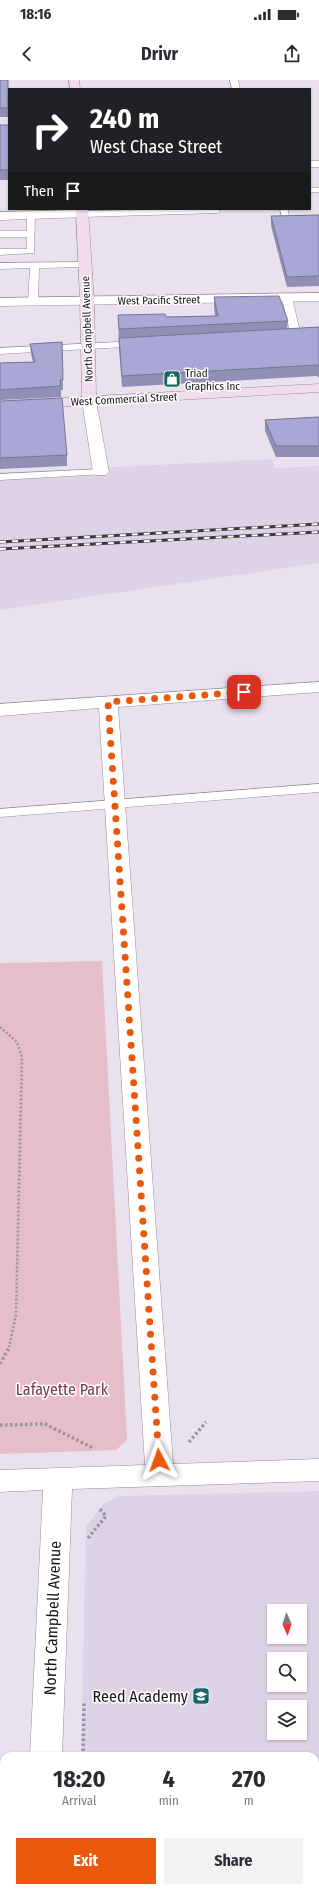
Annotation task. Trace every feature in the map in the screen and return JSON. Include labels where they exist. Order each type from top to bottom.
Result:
[{"type":"street","points":[[0,216],[82,211]]},
{"type":"street","name":"North Campbell Avenue","points":[[82,211],[87,301],[89,401],[101,472]]},
{"type":"street","name":"West Pacific Street","points":[[0,302],[319,297]]},
{"type":"street","name":"West Commercial Street","points":[[0,406],[319,388]]},
{"type":"street","points":[[0,710],[319,687]]},
{"type":"street","points":[[108,702],[160,1475]]},
{"type":"street","points":[[0,1481],[319,1470]]},
{"type":"street","name":"North Campbell Avenue","points":[[46,1752],[58,1479]]},
{"type":"lane","points":[[82,211],[216,212],[216,210]]},
{"type":"lane","points":[[284,210],[286,219]]},
{"type":"lane","points":[[0,252],[32,251],[31,215]]},
{"type":"lane","points":[[0,234],[31,234]]},
{"type":"lane","points":[[0,266],[85,265]]},
{"type":"lane","points":[[34,302],[35,266]]},
{"type":"lane","points":[[287,298],[296,336]]},
{"type":"lane","points":[[0,351],[148,343]]},
{"type":"lane","points":[[0,477],[101,472]]},
{"type":"lane","points":[[0,813],[319,788]]},
{"type":"path","points":[[0,1027],[17,1042],[22,1057],[16,1315],[10,1346],[0,1364]]},
{"type":"path","points":[[188,1442],[206,1422]]},
{"type":"path","points":[[0,1425],[45,1424],[99,1451]]},
{"type":"shaded area","points":[[272,459],[275,468],[319,466],[319,563],[0,610],[0,473]]},
{"type":"shaded area","name":"Reed Academy","points":[[319,1491],[319,1752],[81,1752],[86,1527],[104,1503],[120,1496]]},
{"type":"green space","name":"Lafayette Park","points":[[102,961],[127,1440],[116,1450],[0,1454],[0,963]]},
{"type":"building","points":[[0,80],[8,80],[8,108],[0,108]]},
{"type":"building","points":[[0,125],[8,125],[8,170],[0,170]]},
{"type":"building","points":[[319,215],[319,276],[287,277],[271,216]]},
{"type":"building","points":[[279,296],[288,321],[119,329],[118,315],[165,314],[166,317],[218,316],[214,297]]},
{"type":"building","points":[[319,327],[319,367],[318,365],[122,376],[119,338]]},
{"type":"building","points":[[62,342],[63,380],[60,380],[61,386],[0,390],[0,363],[35,362],[30,344]]},
{"type":"building","points":[[62,398],[67,455],[0,458],[0,401]]},
{"type":"building","points":[[319,417],[319,446],[276,446],[265,420]]},
{"type":"railway","points":[[0,542],[319,524]]},
{"type":"railway","points":[[0,549],[319,532]]},
{"type":"place","name":"Triad Graphics Inc","points":[[172,379]]},
{"type":"place","name":"Reed Academy","points":[[201,1696]]},
{"type":"route","points":[[159,1460],[108,702],[244,692]]}]
